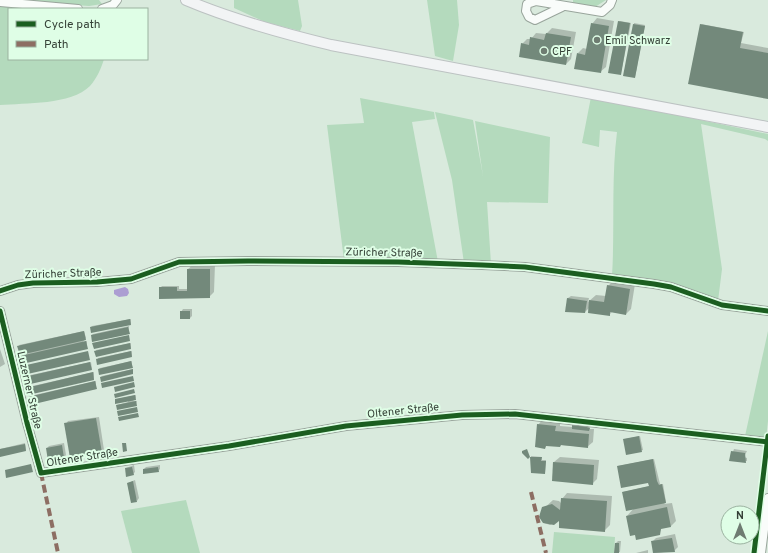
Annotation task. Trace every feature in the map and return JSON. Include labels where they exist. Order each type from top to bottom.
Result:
[{"type":"main road","points":[[186,0],[238,20],[278,32],[331,44],[768,127]]},
{"type":"street","points":[[105,8],[113,5],[117,0]]},
{"type":"street","points":[[562,7],[602,12],[610,5],[612,0]]},
{"type":"street","points":[[0,2],[67,8]]},
{"type":"street","name":"Züricher Straße","points":[[0,291],[18,285],[33,283],[97,282],[132,279],[179,262],[398,262],[482,265],[557,271],[671,287],[717,304],[768,311]]},
{"type":"street","name":"Luzerner Straße","points":[[0,311],[27,423],[41,473]]},
{"type":"street","name":"Oltener Straße","points":[[41,473],[229,446],[346,426],[462,415],[515,414],[768,442]]},
{"type":"street","points":[[761,553],[768,498]]},
{"type":"green space","points":[[10,0],[99,0],[102,4],[89,6]]},
{"type":"green space","points":[[234,0],[298,0],[302,26],[300,31],[265,22],[234,8]]},
{"type":"green space","points":[[427,0],[457,0],[459,25],[453,61],[435,56]]},
{"type":"green space","points":[[573,0],[606,0],[595,7],[573,3]]},
{"type":"green space","points":[[0,5],[32,8],[8,8],[8,60],[104,60],[95,80],[90,86],[71,97],[47,102],[0,105]]},
{"type":"green space","points":[[591,97],[768,134],[768,141],[765,139],[701,124],[722,269],[718,301],[612,276],[614,168],[617,132],[600,130],[599,147],[582,143]]},
{"type":"green space","points":[[360,98],[434,112],[435,119],[412,122],[438,262],[344,260],[327,125],[364,123]]},
{"type":"green space","points":[[435,112],[473,120],[483,176],[475,121],[550,137],[548,203],[487,202],[491,264],[464,263],[452,180]]},
{"type":"green space","points":[[768,331],[768,421],[766,439],[745,436]]},
{"type":"green space","points":[[186,500],[200,553],[132,553],[121,511]]},
{"type":"green space","points":[[554,532],[615,537],[614,553],[552,553]]},
{"type":"shaded area","points":[[125,287],[128,289],[129,293],[127,296],[119,297],[114,294],[114,290]]},
{"type":"building","points":[[618,21],[630,23],[621,75],[608,73]]},
{"type":"building","name":"Emil Schwarz","points":[[591,23],[609,26],[601,73],[574,69],[577,53],[585,55]]},
{"type":"building","points":[[633,24],[645,26],[635,78],[623,76]]},
{"type":"building","points":[[700,24],[743,32],[740,48],[768,53],[768,99],[688,84]]},
{"type":"building","name":"CPF","points":[[546,33],[571,37],[566,65],[519,57],[521,43],[529,45],[530,37],[544,40]]},
{"type":"building","points":[[187,269],[210,269],[210,298],[159,299],[159,287],[177,287],[177,291],[187,291]]},
{"type":"building","points":[[607,285],[630,289],[626,315],[610,312],[610,316],[588,313],[589,300],[604,302]]},
{"type":"building","points":[[567,298],[587,301],[585,313],[565,312]]},
{"type":"building","points":[[180,311],[190,311],[190,319],[180,319]]},
{"type":"building","points":[[130,319],[131,325],[91,333],[90,327]]},
{"type":"building","points":[[128,327],[130,334],[92,342],[91,335]]},
{"type":"building","points":[[84,331],[86,340],[20,355],[17,346]]},
{"type":"building","points":[[129,335],[130,341],[94,349],[92,343]]},
{"type":"building","points":[[86,341],[88,349],[22,364],[20,356]]},
{"type":"building","points":[[130,343],[131,349],[96,357],[94,351]]},
{"type":"building","points":[[88,351],[90,360],[23,375],[22,366]]},
{"type":"building","points":[[131,351],[132,357],[97,365],[96,359]]},
{"type":"building","points":[[131,361],[133,368],[99,375],[98,369]]},
{"type":"building","points":[[90,362],[92,370],[26,385],[24,377]]},
{"type":"building","points":[[133,369],[133,374],[101,382],[100,377]]},
{"type":"building","points":[[93,372],[94,380],[28,395],[26,388]]},
{"type":"building","points":[[133,376],[134,381],[102,388],[101,383]]},
{"type":"building","points":[[95,381],[97,389],[30,405],[28,397]]},
{"type":"building","points":[[134,382],[135,387],[115,392],[114,387]]},
{"type":"building","points":[[134,389],[135,393],[115,398],[114,394]]},
{"type":"building","points":[[135,395],[136,400],[115,404],[115,399]]},
{"type":"building","points":[[136,401],[137,406],[117,410],[116,405]]},
{"type":"building","points":[[137,407],[138,412],[118,416],[117,411]]},
{"type":"building","points":[[138,413],[139,417],[119,421],[118,417]]},
{"type":"building","points":[[96,418],[102,453],[70,458],[64,423]]},
{"type":"building","points":[[537,424],[556,426],[555,431],[589,434],[588,448],[561,445],[560,447],[546,446],[545,449],[535,447]]},
{"type":"building","points":[[572,425],[590,428],[589,431],[572,429]]},
{"type":"building","points":[[639,436],[642,452],[626,455],[623,439]]},
{"type":"building","points":[[122,443],[126,443],[127,451],[123,452]]},
{"type":"building","points":[[25,444],[26,451],[0,457],[0,449]]},
{"type":"building","points":[[62,445],[64,458],[48,461],[46,448]]},
{"type":"building","points":[[527,449],[530,457],[528,459],[522,453],[522,451]]},
{"type":"building","points":[[731,451],[745,453],[746,463],[729,461]]},
{"type":"building","points":[[530,457],[542,457],[541,461],[546,461],[545,474],[531,473]]},
{"type":"building","points":[[653,459],[657,481],[659,485],[662,484],[666,503],[626,511],[622,492],[649,486],[648,483],[621,488],[617,466]]},
{"type":"building","points":[[553,462],[594,465],[593,485],[552,481]]},
{"type":"building","points":[[31,464],[33,472],[6,478],[5,470]]},
{"type":"building","points":[[132,467],[134,475],[126,477],[125,468]]},
{"type":"building","points":[[158,467],[159,472],[143,474],[143,469]]},
{"type":"building","points":[[133,481],[137,502],[131,503],[127,483]]},
{"type":"building","points":[[561,498],[607,501],[605,532],[559,528],[559,521],[554,525],[543,523],[539,517],[542,507],[552,504],[560,510]]},
{"type":"building","points":[[667,507],[671,527],[661,529],[660,535],[636,540],[635,535],[630,536],[626,516]]},
{"type":"building","points":[[672,538],[675,552],[653,553],[651,541]]},
{"type":"building","points":[[615,543],[619,543],[619,553],[614,553]]},
{"type":"marked path","points":[[41,473],[58,553]]},
{"type":"marked path","points":[[531,492],[546,553]]},
{"type":"cycle path","points":[[0,291],[18,285],[33,283],[97,282],[131,279],[179,262],[398,262],[525,267],[654,284],[671,287],[722,305],[768,311]]},
{"type":"cycle path","points":[[0,311],[27,423],[41,473],[229,446],[346,426],[462,415],[515,414],[768,442]]},
{"type":"cycle path","points":[[754,553],[768,436]]},
{"type":"place","name":"Emil Schwarz","points":[[597,40]]},
{"type":"place","name":"CPF","points":[[544,51]]}]
